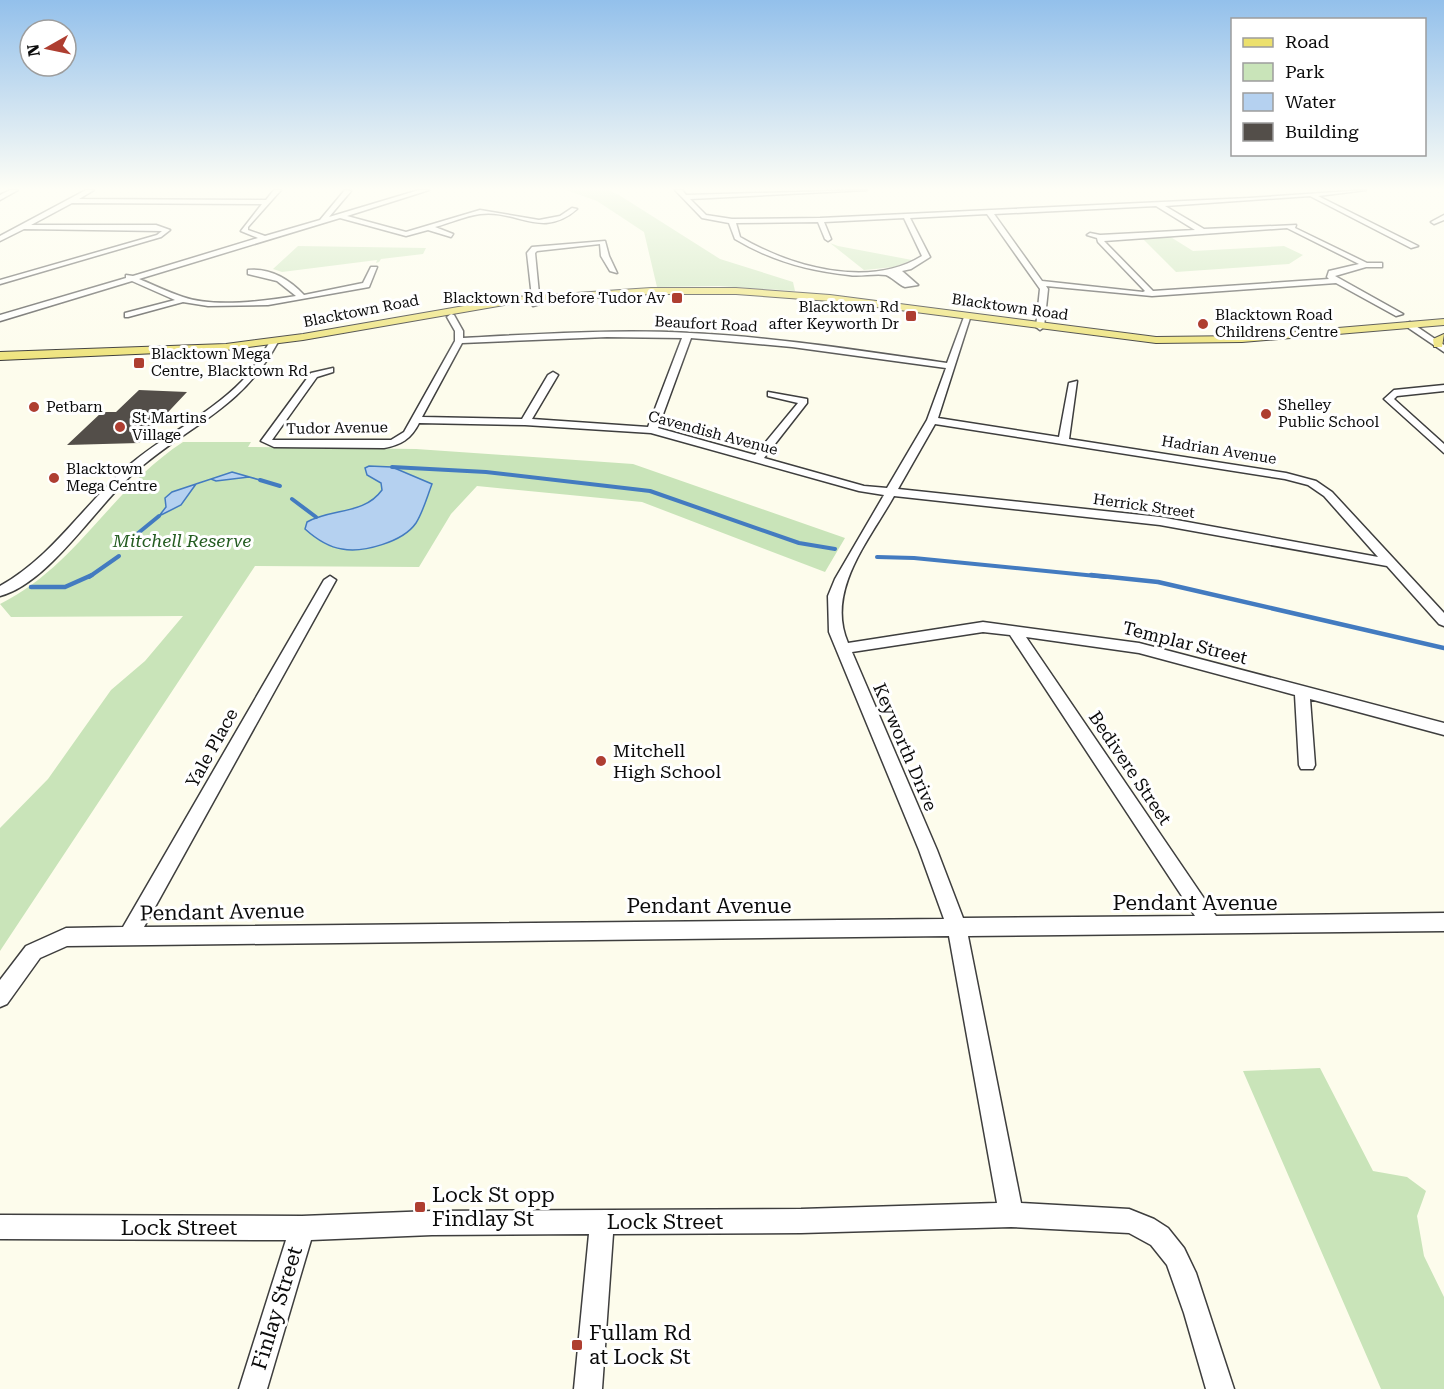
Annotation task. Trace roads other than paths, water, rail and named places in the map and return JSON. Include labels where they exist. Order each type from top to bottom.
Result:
[{"type":"main road","points":[[535,301],[671,295],[744,296],[967,320],[1154,345],[1266,344],[1444,330]]},
{"type":"main road","name":"Blacktown Road","points":[[0,363],[148,359],[273,345],[348,335],[535,301]]},
{"type":"main road","name":"Blacktown Road","points":[[0,356],[273,345],[535,301]]},
{"type":"main road","name":"Blacktown Road","points":[[967,320],[1171,341],[1242,339],[1444,322]]},
{"type":"street","points":[[0,282],[94,255]]},
{"type":"street","points":[[3,315],[203,255]]},
{"type":"street","points":[[531,255],[535,301]]},
{"type":"street","points":[[605,255],[614,271]]},
{"type":"street","points":[[768,255],[820,269],[845,273],[897,271],[916,266],[926,257],[925,255]]},
{"type":"street","points":[[1020,255],[1041,283],[1045,294],[1040,327]]},
{"type":"street","points":[[1114,255],[1152,294]]},
{"type":"street","points":[[1346,255],[1366,265]]},
{"type":"street","points":[[1334,281],[1331,277],[1334,271],[1366,265],[1379,266]]},
{"type":"street","points":[[129,277],[183,300],[242,305],[303,298],[366,285],[374,269]]},
{"type":"street","points":[[887,272],[905,285],[914,285],[897,271]]},
{"type":"street","points":[[251,272],[270,273],[287,280],[303,298]]},
{"type":"street","points":[[1041,283],[1152,294],[1334,281],[1399,314]]},
{"type":"street","points":[[128,315],[183,300]]},
{"type":"street","points":[[452,317],[459,331],[459,341]]},
{"type":"street","name":"Keyworth Drive","points":[[967,320],[932,420],[841,579],[835,596],[835,623],[842,649],[928,850],[957,927],[1011,1215]]},
{"type":"street","points":[[1410,325],[1442,344]]},
{"type":"street","name":"Beaufort Road","points":[[459,341],[622,335],[688,336],[786,343],[950,366]]},
{"type":"street","points":[[652,430],[688,336]]},
{"type":"street","name":"Tudor Avenue","points":[[330,370],[314,375],[266,441],[274,444],[384,445],[408,434],[459,341]]},
{"type":"street","points":[[0,592],[40,567],[132,468],[222,405],[252,374],[273,345]]},
{"type":"street","points":[[525,422],[553,375]]},
{"type":"street","points":[[1064,440],[1074,383]]},
{"type":"street","points":[[1444,388],[1394,393],[1389,399],[1444,450]]},
{"type":"street","points":[[757,460],[804,401],[771,394]]},
{"type":"street","name":"Cavendish Avenue","points":[[416,420],[525,422],[652,430],[863,489],[891,493]]},
{"type":"street","name":"Hadrian Avenue","points":[[932,420],[1064,440],[1312,483],[1328,494],[1444,621]]},
{"type":"street","name":"Herrick Street","points":[[891,493],[1160,521],[1391,563]]},
{"type":"street","name":"Yale Place","points":[[129,936],[330,580]]},
{"type":"street","name":"Templar Street","points":[[842,649],[983,627],[1139,648],[1444,729]]},
{"type":"street","name":"Bedivere Street","points":[[1015,632],[1212,926]]},
{"type":"street","points":[[1302,693],[1307,765]]},
{"type":"street","name":"Pendant Avenue","points":[[0,997],[16,972],[33,952],[66,937],[1444,922]]},
{"type":"street","name":"Lock Street","points":[[2,1231],[1011,1215],[1129,1221],[1147,1227],[1171,1247],[1181,1269],[1220,1389]]},
{"type":"street","points":[[588,1389],[602,1222]]},
{"type":"street","name":"Finlay Street","points":[[253,1389],[302,1228]]},
{"type":"water","points":[[369,466],[392,467],[432,484],[421,514],[410,530],[382,545],[351,550],[327,544],[305,529],[307,522],[366,504],[375,498],[382,490],[381,483],[367,475],[365,468]]},
{"type":"water","points":[[232,472],[260,480],[249,477],[216,481],[211,479]]},
{"type":"water","points":[[196,484],[181,505],[159,516],[166,507],[165,498],[172,492]]},
{"type":"waterway","points":[[392,467],[486,472],[650,491],[799,543],[835,549]]},
{"type":"waterway","points":[[260,480],[280,486]]},
{"type":"waterway","points":[[292,499],[316,517]]},
{"type":"waterway","points":[[137,534],[159,516]]},
{"type":"waterway","points":[[92,575],[119,556]]},
{"type":"waterway","points":[[877,557],[914,558],[1106,577]]},
{"type":"waterway","points":[[31,587],[65,587],[92,575]]},
{"type":"waterway","points":[[1091,575],[1158,582],[1444,648]]},
{"type":"place","name":"Blacktown Rd before Tudor Av","points":[[677,298]]},
{"type":"place","name":"Blacktown Rd after Keyworth Dr","points":[[911,316]]},
{"type":"place","name":"Blacktown Road Childrens Centre","points":[[1203,324]]},
{"type":"place","name":"Blacktown Mega Centre, Blacktown Rd","points":[[139,363]]},
{"type":"place","name":"Petbarn","points":[[34,407]]},
{"type":"place","name":"Shelley Public School","points":[[1266,414]]},
{"type":"place","name":"St Martins Village","points":[[120,427]]},
{"type":"place","name":"Blacktown Mega Centre","points":[[54,478]]},
{"type":"place","name":"Mitchell High School","points":[[601,761]]},
{"type":"place","name":"Lock St opp Findlay St","points":[[420,1207]]},
{"type":"place","name":"Fullam Rd at Lock St","points":[[577,1345]]},
{"type":"park label","name":"Mitchell Reserve","points":[[182,541]]}]
